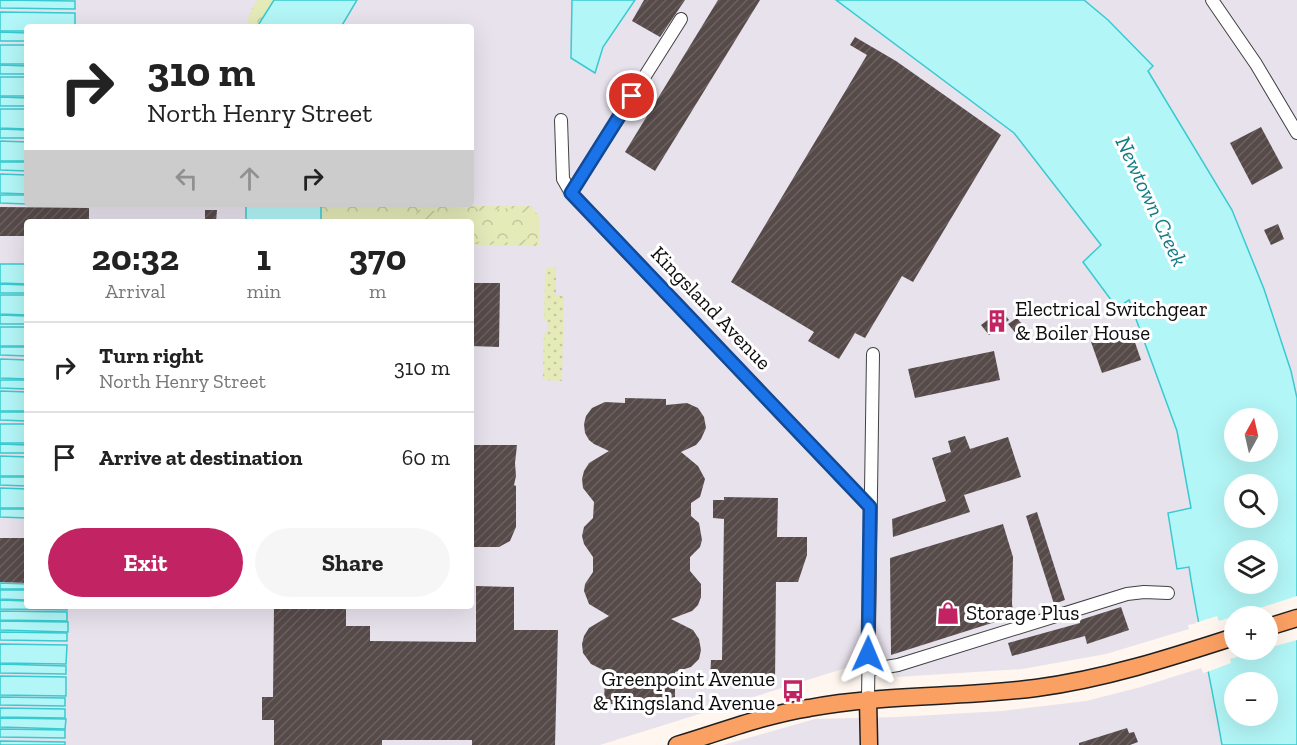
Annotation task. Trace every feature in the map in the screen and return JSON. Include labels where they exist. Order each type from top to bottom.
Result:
[{"type":"main road","points":[[1278,624],[1297,618]]},
{"type":"main road","points":[[677,745],[712,740],[785,712],[868,699],[1053,686],[1097,678],[1224,641]]},
{"type":"main road","points":[[868,699],[869,745]]},
{"type":"street","points":[[1212,0],[1256,64],[1297,133]]},
{"type":"street","points":[[571,193],[681,19]]},
{"type":"street","name":"Kingsland Avenue","points":[[561,120],[563,179],[571,193],[870,507]]},
{"type":"street","points":[[868,699],[873,354]]},
{"type":"street","points":[[868,670],[898,665],[1127,594],[1168,593]]},
{"type":"shaded area","points":[[0,0],[273,0],[259,24],[24,24],[24,207],[246,207],[246,219],[24,219],[24,609],[474,609],[474,219],[446,219],[346,207],[474,207],[474,24],[343,24],[357,0],[572,0],[571,58],[595,73],[603,47],[635,0],[836,0],[1014,133],[1101,245],[1129,299],[1177,431],[1191,508],[1169,513],[1177,568],[1189,566],[1198,623],[1188,625],[1189,629],[1106,654],[1022,669],[897,677],[893,661],[849,667],[600,745],[0,745]]},
{"type":"shaded area","points":[[1082,0],[1297,0],[1297,398],[1291,371],[1148,71],[1153,67]]},
{"type":"shaded area","points":[[1201,668],[1203,673],[1210,671],[1222,745],[723,745],[815,719],[1002,711],[1086,701]]},
{"type":"green space","points":[[257,0],[274,0],[259,24],[249,24],[248,16]]},
{"type":"green space","points":[[474,206],[530,206],[537,214],[527,214],[510,208],[480,211]]},
{"type":"green space","points":[[530,206],[539,215],[539,246],[474,245],[474,219],[321,219],[321,207]]},
{"type":"green space","points":[[418,210],[436,211],[440,216],[438,219],[425,219],[416,215]]},
{"type":"green space","points":[[537,238],[537,246],[474,244],[474,242],[504,241],[511,244]]},
{"type":"green space","points":[[545,267],[556,268],[556,295],[564,296],[562,381],[543,380],[544,333],[547,333],[547,321],[544,320]]},
{"type":"water","points":[[0,0],[75,1],[75,9],[0,8]]},
{"type":"water","points":[[274,0],[357,0],[343,24],[259,24]]},
{"type":"water","points":[[572,0],[635,0],[603,47],[595,73],[571,58]]},
{"type":"water","name":"Newtown Creek","points":[[836,0],[1084,0],[1108,20],[1153,66],[1148,71],[1232,210],[1264,289],[1291,371],[1297,398],[1297,745],[1222,745],[1189,567],[1177,569],[1168,513],[1191,508],[1177,431],[1129,300],[1117,308],[1083,262],[1101,245],[1014,133]]},
{"type":"water","points":[[0,12],[75,13],[75,24],[24,24],[24,31],[0,31]]},
{"type":"water","points":[[0,32],[24,33],[24,41],[0,41]]},
{"type":"water","points":[[0,45],[24,45],[24,64],[0,64]]},
{"type":"water","points":[[0,65],[24,66],[24,74],[0,74]]},
{"type":"water","points":[[0,77],[24,77],[24,96],[0,96]]},
{"type":"water","points":[[0,97],[24,98],[24,106],[0,106]]},
{"type":"water","points":[[0,109],[24,109],[24,129],[0,128]]},
{"type":"water","points":[[0,129],[24,130],[24,138],[0,138]]},
{"type":"water","points":[[0,141],[24,142],[24,161],[0,161]]},
{"type":"water","points":[[0,162],[24,162],[24,171],[0,170]]},
{"type":"water","points":[[0,174],[24,175],[24,194],[0,193]]},
{"type":"water","points":[[0,195],[24,195],[24,204],[0,203]]},
{"type":"water","points":[[246,207],[321,207],[321,219],[246,219]]},
{"type":"water","points":[[0,264],[24,264],[24,284],[0,283]]},
{"type":"water","points":[[0,284],[24,285],[24,293],[0,293]]},
{"type":"water","points":[[0,295],[24,295],[24,315],[0,314]]},
{"type":"water","points":[[0,315],[24,316],[24,324],[0,324]]},
{"type":"water","points":[[0,327],[24,327],[24,346],[0,346]]},
{"type":"water","points":[[0,347],[24,347],[24,356],[0,355]]},
{"type":"water","points":[[0,359],[24,360],[24,379],[0,378]]},
{"type":"water","points":[[0,380],[24,380],[24,389],[0,388]]},
{"type":"water","points":[[0,391],[24,392],[24,411],[0,411]]},
{"type":"water","points":[[0,412],[24,412],[24,421],[0,420]]},
{"type":"water","points":[[0,424],[24,424],[24,443],[0,443]]},
{"type":"water","points":[[0,444],[24,445],[24,453],[0,453]]},
{"type":"water","points":[[0,456],[24,457],[24,476],[0,476]]},
{"type":"water","points":[[0,477],[24,477],[24,486],[0,485]]},
{"type":"water","points":[[0,488],[24,489],[24,508],[0,508]]},
{"type":"water","points":[[0,509],[24,509],[24,518],[0,517]]},
{"type":"water","points":[[0,583],[24,584],[24,589],[0,589]]},
{"type":"water","points":[[0,590],[24,590],[24,600],[0,599]]},
{"type":"water","points":[[0,600],[24,601],[24,609],[67,610],[0,609]]},
{"type":"water","points":[[0,611],[67,612],[67,621],[0,620]]},
{"type":"water","points":[[0,621],[68,622],[68,632],[0,630]]},
{"type":"water","points":[[0,632],[67,633],[67,641],[0,640]]},
{"type":"water","points":[[0,644],[67,645],[66,664],[0,663]]},
{"type":"water","points":[[0,664],[66,666],[66,674],[0,673]]},
{"type":"water","points":[[0,676],[66,677],[66,696],[0,695]]},
{"type":"water","points":[[0,697],[65,698],[65,706],[0,705]]},
{"type":"water","points":[[0,708],[65,709],[65,718],[0,717]]},
{"type":"water","points":[[0,718],[66,719],[65,729],[0,727]]},
{"type":"water","points":[[0,729],[65,730],[65,738],[0,737]]},
{"type":"water","points":[[0,741],[65,742],[65,745],[0,745]]},
{"type":"pier","points":[[1297,596],[1297,640],[1278,645],[1278,606],[1266,606]]},
{"type":"pier","points":[[1217,616],[1219,621],[1224,619],[1224,660],[1230,660],[1231,663],[1207,672],[1195,623]]},
{"type":"building","points":[[644,0],[685,0],[660,37],[632,21]]},
{"type":"building","points":[[718,0],[760,0],[655,171],[625,152]]},
{"type":"building","points":[[855,37],[896,61],[1001,135],[913,282],[902,276],[865,338],[855,333],[839,359],[808,341],[814,332],[731,282],[867,55],[850,45]]},
{"type":"building","points":[[1261,127],[1283,168],[1252,185],[1230,143]]},
{"type":"building","points":[[0,207],[89,208],[89,219],[24,219],[24,236],[0,236]]},
{"type":"building","points":[[205,210],[217,210],[216,219],[205,219]]},
{"type":"building","points":[[1278,224],[1284,239],[1271,245],[1264,230]]},
{"type":"building","points":[[474,283],[500,283],[499,347],[474,346]]},
{"type":"building","name":"Electrical Switchgear & Boiler House","points":[[1001,310],[1009,320],[989,335],[981,325]]},
{"type":"building","points":[[1017,318],[1026,329],[1018,336],[1008,324]]},
{"type":"building","points":[[1130,328],[1141,360],[1102,373],[1091,342]]},
{"type":"building","points":[[994,351],[1000,380],[915,398],[908,369]]},
{"type":"building","points":[[625,398],[666,399],[666,405],[687,403],[698,408],[704,417],[706,428],[696,445],[681,452],[698,466],[705,479],[700,497],[691,503],[691,516],[699,523],[702,540],[700,547],[690,557],[690,571],[701,584],[701,597],[698,605],[692,611],[671,619],[693,630],[699,639],[701,650],[699,659],[691,667],[675,672],[675,705],[604,704],[605,671],[591,664],[583,653],[582,644],[589,628],[609,616],[589,604],[584,591],[585,584],[593,572],[593,557],[584,544],[582,536],[584,527],[593,518],[594,502],[583,488],[582,479],[589,463],[609,451],[589,440],[584,424],[592,408],[605,402],[625,403]]},
{"type":"building","points":[[965,436],[970,449],[1008,437],[1021,477],[964,495],[970,512],[893,537],[892,519],[946,501],[932,458],[951,452],[948,441]]},
{"type":"building","points":[[474,445],[517,445],[514,485],[516,486],[516,527],[510,541],[499,547],[474,547]]},
{"type":"building","points":[[724,497],[778,498],[777,537],[807,537],[807,555],[798,582],[776,582],[775,682],[722,682],[722,680],[710,679],[711,660],[722,660],[724,519],[713,518],[713,500],[724,500]]},
{"type":"building","points":[[1037,512],[1065,600],[1054,604],[1026,516]]},
{"type":"building","points":[[1003,524],[1013,557],[1014,616],[891,655],[890,558]]},
{"type":"building","points":[[0,538],[24,538],[24,583],[0,582]]},
{"type":"building","points":[[476,586],[514,587],[514,630],[558,630],[555,745],[472,745],[472,740],[382,740],[382,745],[274,745],[274,720],[262,720],[262,697],[273,697],[274,609],[346,609],[346,626],[370,626],[370,641],[476,642]]},
{"type":"building","points":[[1121,607],[1129,630],[1087,644],[1085,636],[1012,656],[1008,643],[1080,623],[1080,620]]},
{"type":"building","points":[[1127,728],[1129,733],[1134,732],[1138,742],[1130,745],[1079,745],[1079,743]]},
{"type":"place","name":"Electrical Switchgear & Boiler House","points":[[997,321]]},
{"type":"place","name":"Storage Plus","points":[[948,613]]},
{"type":"place","name":"Greenpoint Avenue & Kingsland Avenue","points":[[793,691]]},
{"type":"route","points":[[632,96],[571,193],[870,507],[868,654]]}]
